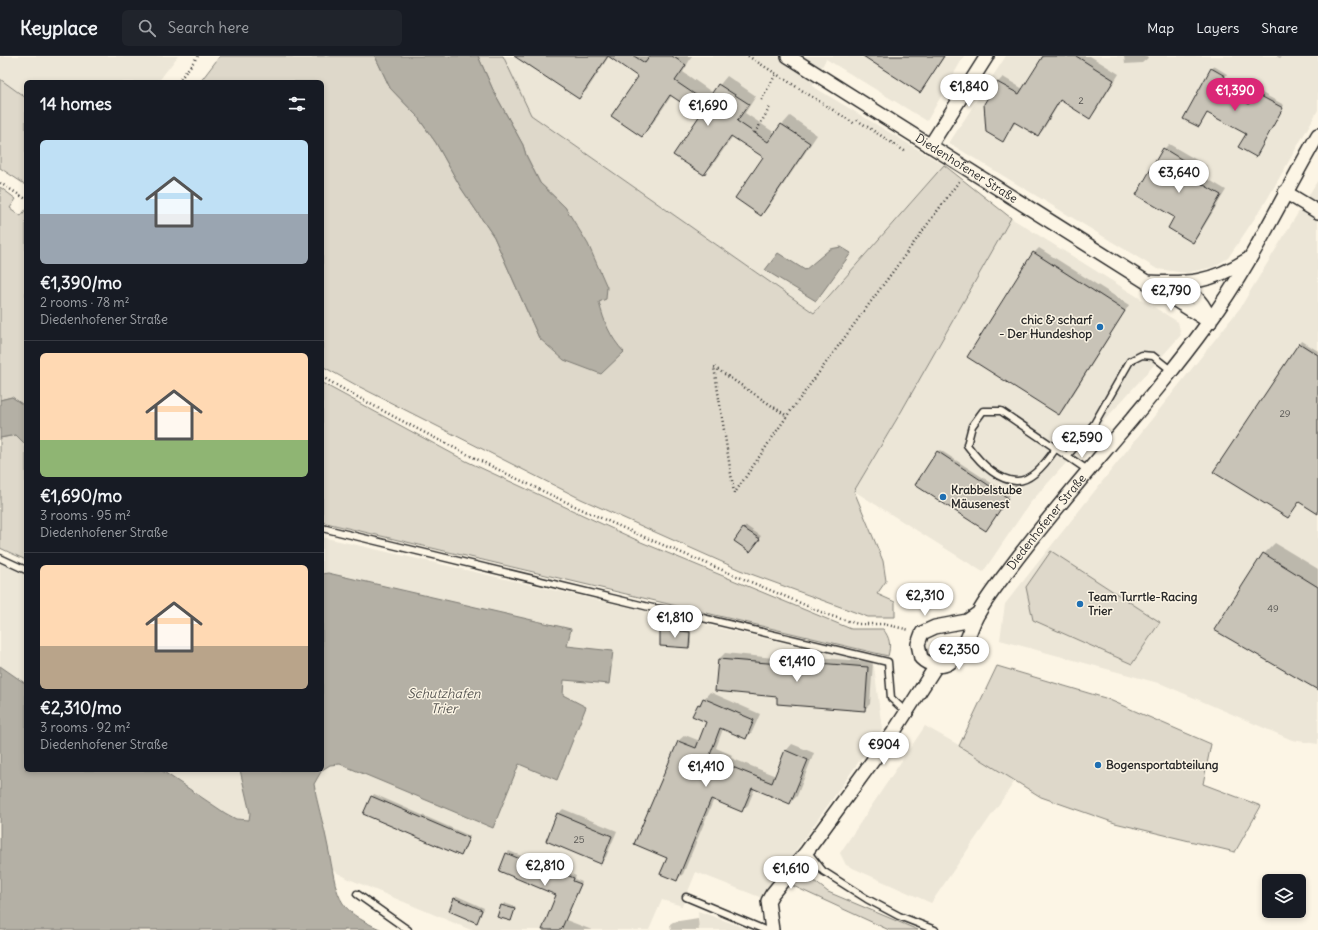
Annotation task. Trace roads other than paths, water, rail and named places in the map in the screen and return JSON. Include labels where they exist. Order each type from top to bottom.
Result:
[{"type":"street","name":"Diedenhofener Straße","points":[[788,56],[968,171],[1210,322]]},
{"type":"street","points":[[930,146],[987,56]]},
{"type":"street","name":"Diedenhofener Straße","points":[[978,614],[967,621],[927,630],[921,635],[918,648],[921,658],[925,662],[936,666],[949,663],[959,654],[978,614],[1036,533],[1172,371],[1210,322],[1250,258],[1285,192],[1318,135]]},
{"type":"street","points":[[1285,192],[1318,212]]},
{"type":"street","name":"Diedenhofener Straße","points":[[1146,282],[1178,284],[1192,283],[1232,269],[1250,258]]},
{"type":"street","points":[[1178,284],[1188,290],[1204,306],[1210,322]]},
{"type":"street","points":[[944,625],[953,629],[960,637],[963,646]]},
{"type":"street","points":[[772,930],[770,922],[769,899],[807,851],[907,713],[936,666]]},
{"type":"lane","points":[[1067,456],[1094,424],[1130,361],[1142,355],[1153,356],[1172,371]]},
{"type":"lane","points":[[1056,448],[1047,463],[1032,475],[1017,481],[999,476],[976,458],[967,445],[972,426],[983,411],[1001,411],[1056,448],[1088,471]]},
{"type":"lane","points":[[324,528],[653,608],[669,610],[888,662],[892,698],[907,713]]},
{"type":"lane","points":[[0,558],[24,569]]},
{"type":"lane","points":[[807,851],[822,871],[867,899],[900,916],[935,930]]},
{"type":"lane","points":[[357,894],[408,930]]},
{"type":"lane","points":[[686,898],[764,930]]},
{"type":"water","points":[[375,56],[478,56],[494,92],[523,145],[526,155],[540,183],[565,207],[588,244],[607,287],[606,299],[599,302],[608,329],[624,352],[601,374],[564,360],[539,338],[494,237],[461,188],[436,143],[417,116],[390,88]]},
{"type":"water","points":[[841,247],[851,253],[816,301],[765,270],[778,253],[805,270],[830,249]]},
{"type":"water","points":[[12,397],[24,406],[24,443],[16,435],[0,438],[0,400]]},
{"type":"water","name":"Schutzhafen Trier","points":[[328,573],[571,629],[567,646],[613,651],[609,684],[564,680],[563,695],[586,707],[557,780],[519,764],[493,828],[340,764],[330,765],[324,769],[324,574]]},
{"type":"water","points":[[0,666],[24,683],[24,772],[164,772],[225,813],[236,819],[249,820],[250,813],[240,772],[321,772],[314,784],[340,899],[354,915],[382,930],[0,930]]},
{"type":"place","name":"chic & scharf - Der Hundeshop","points":[[1100,327]]},
{"type":"place","name":"Krabbelstube Mäusenest","points":[[943,497]]},
{"type":"place","name":"Team Turrtle-Racing Trier","points":[[1080,604]]},
{"type":"place","name":"Bogensportabteilung","points":[[1098,765]]}]
